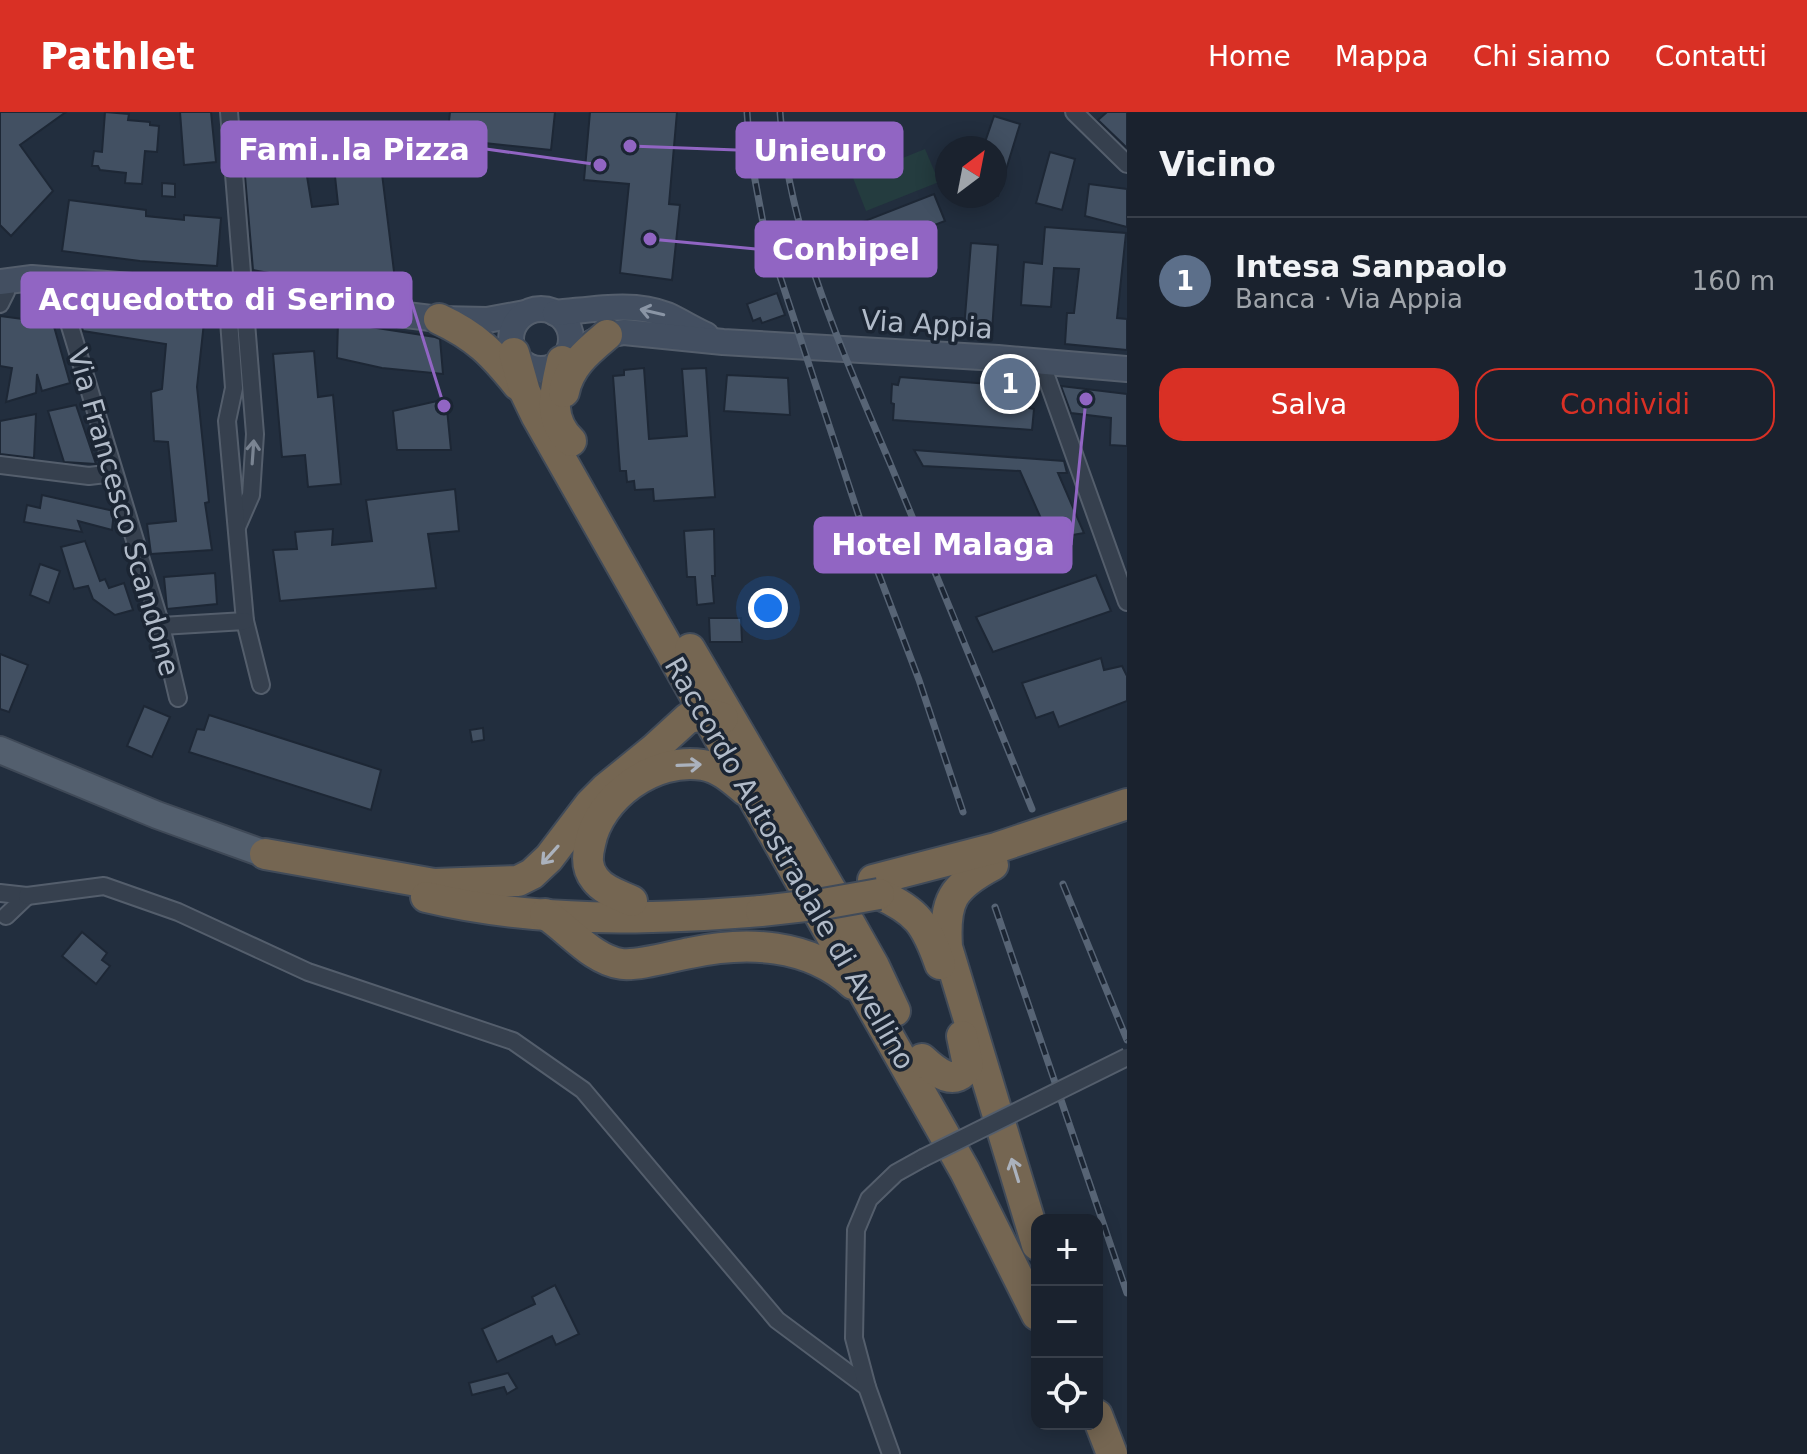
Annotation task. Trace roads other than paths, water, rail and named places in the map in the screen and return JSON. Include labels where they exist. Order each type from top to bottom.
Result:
[{"type":"highway","points":[[452,320],[483,345],[530,404]]},
{"type":"highway","points":[[571,441],[564,413],[565,384],[585,353],[607,335]]},
{"type":"highway","points":[[513,351],[530,404]]},
{"type":"highway","name":"Raccordo Autostradale di Avellino","points":[[564,359],[554,408],[559,425],[874,966],[885,995],[982,1163],[1031,1261]]},
{"type":"highway","name":"Raccordo Autostradale di Avellino","points":[[530,404],[972,1184],[1031,1303]]},
{"type":"highway","points":[[662,739],[672,714],[674,658]]},
{"type":"highway","points":[[433,892],[518,881],[532,874],[559,846],[590,804],[688,718],[704,714],[714,714],[724,719],[787,828],[807,849]]},
{"type":"highway","points":[[623,909],[597,882],[587,859],[595,825],[607,805],[623,790],[666,768],[692,764],[704,765],[725,774],[752,796]]},
{"type":"highway","points":[[876,887],[1127,804]]},
{"type":"highway","points":[[265,854],[346,878],[545,914],[759,904],[876,887],[993,865],[1127,823]]},
{"type":"highway","points":[[993,865],[967,880],[952,896],[945,917],[947,947],[1031,1225]]},
{"type":"highway","points":[[876,887],[906,906],[921,920],[931,939],[950,994],[968,1065],[961,1075],[951,1078],[935,1071],[922,1059]]},
{"type":"highway","points":[[433,892],[546,897],[623,909]]},
{"type":"highway","points":[[778,947],[802,934],[809,913],[808,898]]},
{"type":"highway","points":[[623,909],[604,925],[602,932],[606,947],[614,953],[640,961]]},
{"type":"highway","points":[[545,914],[598,954],[624,964],[743,946],[778,947],[821,960],[837,970],[865,997]]},
{"type":"highway","points":[[1084,1430],[1093,1454]]},
{"type":"highway","points":[[1103,1430],[1112,1454]]},
{"type":"main road","points":[[0,750],[157,815],[265,854]]},
{"type":"street","points":[[229,112],[238,201],[233,395],[227,421],[245,621],[261,685]]},
{"type":"street","points":[[1074,112],[1127,164]]},
{"type":"street","name":"Via Appia","points":[[2,283],[44,279],[235,295],[452,320],[485,329],[513,351],[520,361],[537,369],[547,369],[607,335],[624,332],[723,342],[1127,369]]},
{"type":"street","name":"Via Francesco Scandone","points":[[44,279],[114,473],[161,626],[178,698]]},
{"type":"street","points":[[235,295],[252,392],[255,434],[251,495],[237,527]]},
{"type":"street","name":"Via Appia","points":[[452,320],[504,318],[538,309],[555,313],[630,308],[667,315],[723,342]]},
{"type":"street","points":[[513,351],[511,334],[525,313]]},
{"type":"street","points":[[555,313],[569,328],[570,348],[564,359]]},
{"type":"street","points":[[1041,362],[1127,602]]},
{"type":"street","points":[[233,395],[252,392]]},
{"type":"street","points":[[0,465],[89,476],[114,473]]},
{"type":"street","points":[[161,626],[245,621]]},
{"type":"street","points":[[0,894],[27,896],[104,886],[178,912],[308,972],[513,1041],[583,1090],[777,1320],[867,1387]]},
{"type":"street","points":[[0,894],[7,905],[3,920]]},
{"type":"street","points":[[3,920],[27,896]]},
{"type":"street","points":[[891,1454],[867,1387],[854,1338],[856,1230],[869,1199],[896,1173],[923,1158],[1127,1057]]},
{"type":"railway","points":[[747,112],[750,153],[764,228],[873,559],[919,680],[963,812]]},
{"type":"railway","points":[[780,112],[785,159],[795,204],[821,294],[1032,809]]},
{"type":"railway","points":[[1063,884],[1127,1040]]},
{"type":"railway","points":[[995,907],[1127,1293]]},
{"type":"place","name":"Unieuro","points":[[630,146]]},
{"type":"place","name":"Fami..la Pizza","points":[[600,165]]},
{"type":"place","name":"Conbipel","points":[[650,239]]},
{"type":"place","name":"Intesa Sanpaolo","points":[[1010,384]]},
{"type":"place","name":"Hotel Malaga","points":[[1086,399]]},
{"type":"place","name":"Acquedotto di Serino","points":[[444,406]]}]
